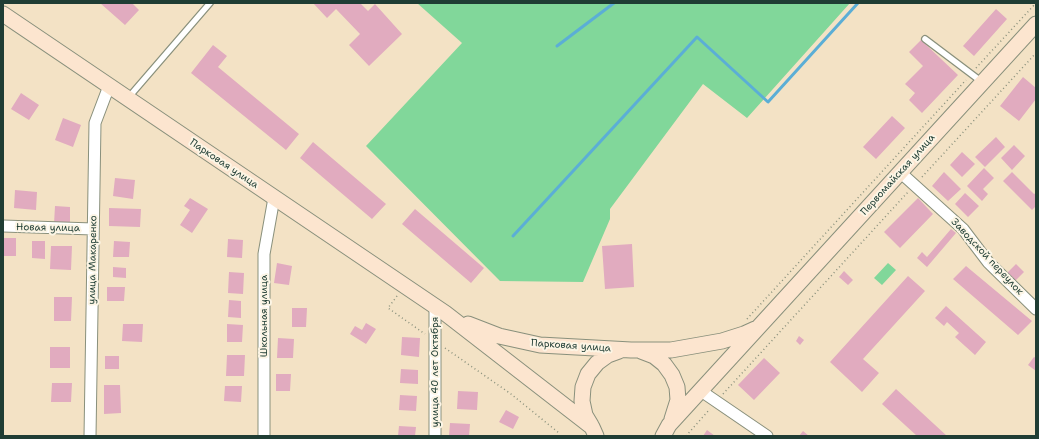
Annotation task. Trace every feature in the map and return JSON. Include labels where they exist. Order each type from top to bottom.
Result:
[{"type":"main road","name":"Парковая улица","points":[[3,14],[440,310],[596,433]]},
{"type":"main road","name":"Первомайская улица","points":[[658,436],[666,431],[760,326],[901,173],[976,78],[1036,24]]},
{"type":"main road","name":"Парковая улица","points":[[440,310],[478,329],[518,341],[564,347],[631,350]]},
{"type":"main road","name":"Первомайская улица","points":[[631,350],[671,350],[722,341],[744,334],[760,326]]},
{"type":"main road","points":[[596,433],[585,415],[582,401],[583,387],[588,374],[597,363],[608,355],[621,350],[641,351],[654,356],[664,364],[672,375],[677,387],[678,400],[675,414],[666,431]]},
{"type":"street","name":"улица Макаренко","points":[[90,436],[95,123],[109,86]]},
{"type":"street","name":"Заводской переулок","points":[[901,173],[963,229],[988,262],[1036,309]]},
{"type":"street","name":"Школьная улица","points":[[264,436],[264,254],[274,198]]},
{"type":"street","name":"Новая улица","points":[[3,226],[93,229]]},
{"type":"street","name":"улица 40 лет Октября","points":[[435,436],[435,341],[440,310]]},
{"type":"street","points":[[701,391],[767,436]]},
{"type":"lane","points":[[128,98],[210,3]]},
{"type":"lane","points":[[925,39],[976,78]]},
{"type":"path","points":[[1030,3],[1036,8]]},
{"type":"path","points":[[745,321],[976,78],[1036,3]]},
{"type":"path","points":[[686,436],[1036,53]]},
{"type":"path","points":[[404,286],[388,308],[511,394],[559,433]]},
{"type":"green space","points":[[417,3],[850,3],[747,118],[703,84],[610,209],[610,219],[583,282],[500,281],[366,146],[462,43]]},
{"type":"green space","points":[[888,263],[896,270],[882,285],[874,278]]},
{"type":"building","points":[[100,3],[132,3],[139,10],[125,25]]},
{"type":"building","points":[[313,3],[360,3],[368,11],[375,4],[402,34],[369,66],[349,45],[360,34],[336,9],[327,18]]},
{"type":"building","points":[[996,9],[1007,19],[974,56],[963,46]]},
{"type":"building","points":[[921,40],[958,75],[922,113],[909,100],[915,93],[905,84],[923,66],[909,52]]},
{"type":"building","points":[[213,45],[227,56],[218,67],[299,134],[286,150],[191,73]]},
{"type":"building","points":[[1023,77],[1036,88],[1036,99],[1019,121],[1000,106]]},
{"type":"building","points":[[21,93],[39,105],[29,120],[11,109]]},
{"type":"building","points":[[892,116],[905,128],[876,159],[863,147]]},
{"type":"building","points":[[63,118],[81,125],[73,147],[55,140]]},
{"type":"building","points":[[996,137],[1005,147],[985,167],[975,157]]},
{"type":"building","points":[[313,142],[386,204],[372,219],[300,158]]},
{"type":"building","points":[[1014,145],[1025,156],[1012,170],[1001,158]]},
{"type":"building","points":[[962,152],[975,164],[962,177],[950,165]]},
{"type":"building","points":[[984,168],[994,178],[983,189],[988,194],[982,201],[967,186]]},
{"type":"building","points":[[944,172],[961,189],[948,201],[932,186]]},
{"type":"building","points":[[1012,172],[1034,194],[1036,193],[1036,206],[1032,210],[1003,181]]},
{"type":"building","points":[[115,178],[135,180],[133,199],[113,196]]},
{"type":"building","points":[[15,190],[37,192],[36,210],[14,208]]},
{"type":"building","points":[[965,193],[979,206],[968,217],[955,204]]},
{"type":"building","points":[[190,198],[208,209],[192,233],[180,225],[190,210],[184,206]]},
{"type":"building","points":[[918,198],[933,214],[900,248],[884,232]]},
{"type":"building","points":[[55,206],[70,207],[70,224],[54,224]]},
{"type":"building","points":[[109,208],[141,209],[140,227],[109,226]]},
{"type":"building","points":[[415,209],[484,268],[471,283],[402,224]]},
{"type":"building","points":[[951,229],[956,233],[927,267],[917,258],[922,252],[927,257]]},
{"type":"building","points":[[3,238],[16,238],[16,256],[3,256]]},
{"type":"building","points":[[228,239],[243,240],[242,258],[227,257]]},
{"type":"building","points":[[32,241],[45,241],[45,259],[32,258]]},
{"type":"building","points":[[114,241],[130,242],[129,257],[113,257]]},
{"type":"building","points":[[632,244],[634,287],[605,289],[602,246]]},
{"type":"building","points":[[51,246],[72,246],[71,270],[50,269]]},
{"type":"building","points":[[277,263],[292,266],[289,285],[274,283]]},
{"type":"building","points":[[1016,264],[1024,272],[1013,283],[1005,275]]},
{"type":"building","points":[[966,266],[1032,321],[1018,335],[953,279]]},
{"type":"building","points":[[113,267],[126,268],[126,278],[113,277]]},
{"type":"building","points":[[844,271],[853,280],[848,285],[839,277]]},
{"type":"building","points":[[229,272],[244,273],[243,294],[228,293]]},
{"type":"building","points":[[908,276],[925,291],[863,359],[879,373],[862,392],[830,362]]},
{"type":"building","points":[[107,287],[125,287],[124,301],[107,301]]},
{"type":"building","points":[[54,297],[72,297],[71,321],[54,321]]},
{"type":"building","points":[[229,300],[241,301],[241,318],[228,317]]},
{"type":"building","points":[[946,306],[986,342],[975,355],[955,337],[959,333],[947,322],[944,326],[935,318]]},
{"type":"building","points":[[292,308],[307,308],[306,327],[292,327]]},
{"type":"building","points":[[366,323],[376,329],[366,344],[350,334],[355,326],[362,330]]},
{"type":"building","points":[[123,324],[143,324],[142,342],[122,341]]},
{"type":"building","points":[[227,324],[243,325],[242,342],[227,342]]},
{"type":"building","points":[[799,336],[804,340],[800,345],[796,341]]},
{"type":"building","points":[[402,337],[420,338],[419,357],[401,355]]},
{"type":"building","points":[[278,338],[294,339],[293,358],[277,358]]},
{"type":"building","points":[[50,347],[70,347],[70,368],[50,368]]},
{"type":"building","points":[[227,355],[245,355],[244,376],[226,376]]},
{"type":"building","points":[[105,356],[119,356],[119,369],[105,369]]},
{"type":"building","points":[[1034,357],[1036,358],[1036,371],[1028,365]]},
{"type":"building","points":[[764,358],[780,373],[754,400],[738,385]]},
{"type":"building","points":[[401,369],[418,370],[418,384],[400,383]]},
{"type":"building","points":[[276,374],[291,374],[290,391],[276,391]]},
{"type":"building","points":[[52,383],[72,383],[71,402],[51,402]]},
{"type":"building","points":[[104,385],[120,385],[121,413],[104,414]]},
{"type":"building","points":[[225,386],[242,386],[241,402],[224,401]]},
{"type":"building","points":[[896,389],[947,436],[917,436],[882,404]]},
{"type":"building","points":[[458,391],[478,392],[477,410],[457,409]]},
{"type":"building","points":[[400,395],[417,396],[416,411],[399,410]]},
{"type":"building","points":[[506,410],[519,417],[513,429],[499,422]]},
{"type":"building","points":[[450,423],[470,424],[469,436],[449,436]]},
{"type":"building","points":[[399,426],[416,427],[415,436],[398,436]]},
{"type":"building","points":[[707,430],[715,436],[703,436]]},
{"type":"building","points":[[803,431],[809,436],[799,436]]},
{"type":"waterway","points":[[557,46],[614,3]]},
{"type":"waterway","points":[[513,236],[697,37],[768,102],[858,3]]}]
